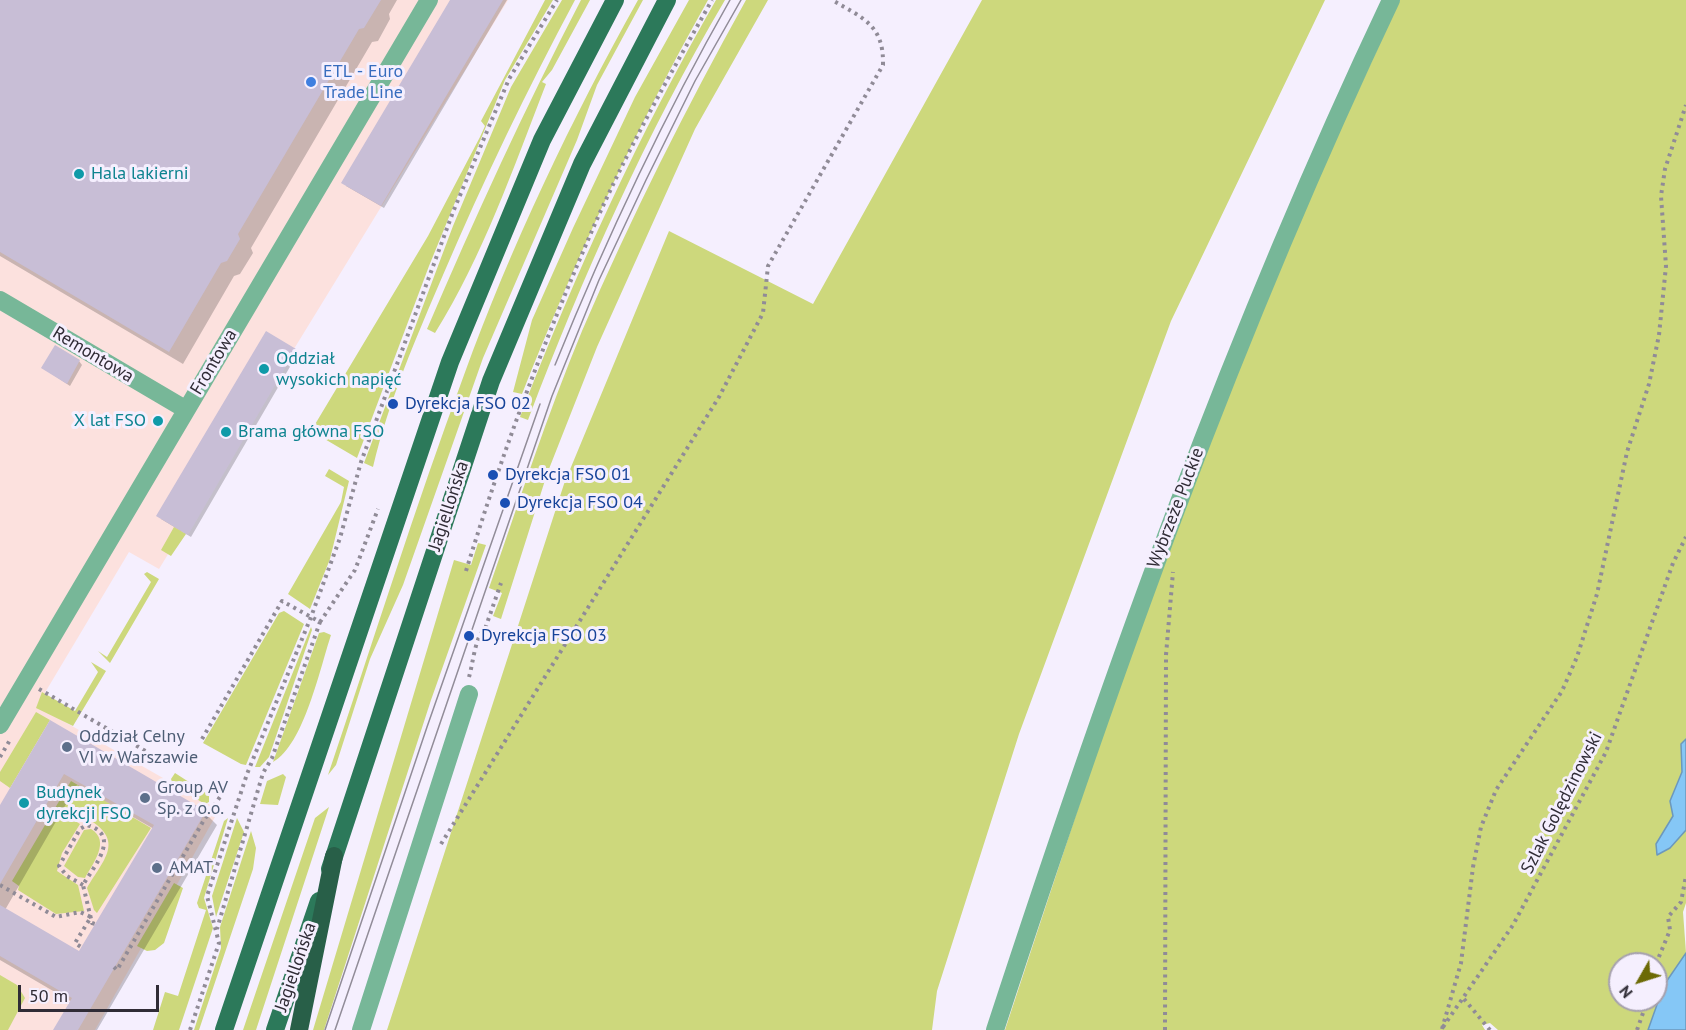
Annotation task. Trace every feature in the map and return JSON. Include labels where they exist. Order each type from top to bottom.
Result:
[{"type":"highway","points":[[299,1030],[334,856]]},
{"type":"main road","points":[[224,1030],[450,362],[542,140],[615,0]]},
{"type":"main road","name":"Jagiellońska","points":[[275,1030],[491,381],[582,164],[667,0]]},
{"type":"lane","name":"Frontowa","points":[[0,725],[429,0]]},
{"type":"lane","name":"Wybrzeże Puckie","points":[[995,1030],[1075,788],[1180,496],[1228,373],[1329,135],[1391,0]]},
{"type":"lane","name":"Remontowa","points":[[0,300],[185,410]]},
{"type":"lane","points":[[361,1030],[469,694]]},
{"type":"path","points":[[190,1030],[219,943],[207,896],[247,774],[311,617],[340,538],[361,462],[453,212],[509,80],[557,0]]},
{"type":"path","points":[[466,571],[509,435],[598,216],[675,65],[712,0]]},
{"type":"path","points":[[436,854],[718,397],[764,313],[768,266],[883,65],[884,46],[877,32],[868,22],[832,0]]},
{"type":"path","points":[[1441,1030],[1461,963],[1473,867],[1481,827],[1496,790],[1562,691],[1577,657],[1597,594],[1627,452],[1649,384],[1659,335],[1665,266],[1660,196],[1665,168],[1686,105]]},
{"type":"path","points":[[216,930],[263,773],[272,758],[320,622],[355,570],[378,509]]},
{"type":"path","name":"Szlak Golędzinowski","points":[[1441,1030],[1513,925],[1606,752],[1673,563],[1686,537]]},
{"type":"path","points":[[1165,1030],[1166,655],[1174,564]]},
{"type":"path","points":[[469,694],[467,684],[477,653],[476,647],[481,631],[485,629],[501,583]]},
{"type":"path","points":[[202,739],[282,601],[320,622]]},
{"type":"path","points":[[26,681],[161,760],[166,754]]},
{"type":"path","points":[[114,967],[117,970],[204,820],[224,791]]},
{"type":"path","points":[[83,885],[67,876],[59,866],[80,829],[87,825],[96,828],[103,837],[105,849],[83,885],[95,924]]},
{"type":"path","points":[[1661,952],[1671,930],[1668,917],[1681,902],[1686,876]]},
{"type":"path","points":[[0,885],[57,918],[80,912],[91,917]]},
{"type":"path","points":[[81,947],[75,943],[91,917]]},
{"type":"path","points":[[1464,999],[1490,1030]]},
{"type":"path","points":[[1636,1030],[1643,1012]]},
{"type":"shaded area","points":[[0,0],[508,0],[159,569],[129,552],[37,706],[219,810],[95,1030],[0,1030]]},
{"type":"green space","points":[[545,0],[553,0],[505,80],[429,266],[357,458],[311,431],[428,236],[480,137],[485,126],[481,121]]},
{"type":"green space","points":[[562,0],[575,0],[506,136],[458,240],[404,370],[379,442],[373,467],[364,463],[453,226],[511,87]]},
{"type":"green space","points":[[581,0],[590,0],[552,70],[542,82],[546,84],[483,243],[435,333],[427,329],[445,287],[520,122]]},
{"type":"green space","points":[[638,0],[643,0],[597,85],[577,140],[483,358],[403,585],[370,659],[336,765],[328,775],[428,474],[482,327],[522,231],[566,137]]},
{"type":"green space","points":[[689,0],[708,0],[656,96],[608,194],[522,394],[513,392],[532,320],[573,228],[635,97]]},
{"type":"green space","points":[[716,0],[725,0],[642,154],[571,312],[528,420],[520,417],[563,310],[610,205],[661,101]]},
{"type":"green space","points":[[746,0],[768,0],[695,129],[597,347],[547,474],[501,619],[493,616],[502,593],[489,588],[545,427],[582,331],[660,163]]},
{"type":"green space","points":[[982,0],[1325,0],[1171,321],[1019,734],[937,991],[932,1030],[387,1030],[564,484],[669,231],[813,304]]},
{"type":"green space","points":[[1400,0],[1686,0],[1686,903],[1683,912],[1686,953],[1668,979],[1668,952],[1608,952],[1608,1012],[1654,1012],[1648,1030],[1498,1030],[1490,1023],[1482,1025],[1485,1030],[1005,1030],[1165,557],[1244,350],[1309,199]]},
{"type":"green space","points":[[329,469],[349,481],[330,559],[310,609],[288,594],[341,502],[344,487],[325,476]]},
{"type":"green space","points":[[174,527],[186,534],[171,556],[161,550]]},
{"type":"green space","points":[[478,543],[486,545],[431,700],[324,1030],[313,1030],[454,560],[471,565]]},
{"type":"green space","points":[[147,572],[159,579],[110,663],[98,651],[107,657],[151,582],[144,574]]},
{"type":"green space","points":[[284,611],[304,624],[246,765],[241,764],[203,743],[279,613]]},
{"type":"green space","points":[[311,627],[312,630],[269,757],[260,767],[255,767]]},
{"type":"green space","points":[[324,632],[331,635],[310,704],[294,740],[273,762],[319,633]]},
{"type":"green space","points":[[91,662],[106,671],[73,726],[36,708],[42,692],[75,711],[98,672]]},
{"type":"green space","points":[[36,712],[50,720],[10,788],[0,781],[0,772]]},
{"type":"green space","points":[[175,773],[209,795],[209,802],[205,804],[173,785],[171,779]]},
{"type":"green space","points":[[283,774],[286,777],[278,805],[260,804],[267,781]]},
{"type":"green space","points":[[71,781],[151,828],[97,913],[87,888],[105,859],[108,843],[106,835],[99,827],[88,819],[84,821],[87,815],[75,807],[69,817],[80,824],[62,853],[57,871],[78,885],[84,911],[56,914],[18,890],[19,886],[12,881]]},
{"type":"green space","points":[[329,807],[256,1030],[243,1030],[315,818]]},
{"type":"green space","points":[[228,818],[204,898],[213,928],[179,1030],[153,1030],[165,992],[178,996],[206,910],[199,908],[197,903],[224,821]]},
{"type":"green space","points":[[237,818],[244,832],[216,917],[212,896]]},
{"type":"green space","points":[[91,829],[97,834],[100,846],[96,859],[85,878],[78,877],[64,866],[84,830]]},
{"type":"green space","points":[[251,831],[256,848],[253,869],[199,1030],[194,1030],[221,948],[220,927]]},
{"type":"green space","points":[[174,883],[183,888],[164,943],[155,950],[147,951],[137,946]]},
{"type":"green space","points":[[0,975],[17,985],[25,998],[8,1030],[0,1030]]},
{"type":"water","points":[[1686,739],[1686,830],[1670,848],[1657,855],[1656,844],[1673,816],[1670,801],[1682,772],[1681,744]]},
{"type":"water","points":[[1686,953],[1686,1030],[1648,1030],[1654,1012],[1668,1012],[1668,979]]},
{"type":"building","points":[[0,0],[381,0],[364,28],[359,29],[238,234],[240,239],[227,261],[221,263],[169,352],[0,252]]},
{"type":"building","points":[[450,0],[503,0],[381,206],[341,183]]},
{"type":"building","points":[[266,331],[296,349],[188,535],[156,516]]},
{"type":"building","points":[[55,345],[80,360],[67,384],[41,368]]},
{"type":"building","points":[[50,720],[206,811],[78,1030],[53,1030],[72,998],[0,956],[0,905],[79,951],[154,825],[64,774],[0,884],[0,805]]},
{"type":"tram line","points":[[555,365],[594,271],[636,180],[730,0]]},
{"type":"tram line","points":[[335,1030],[552,396],[599,280],[646,180],[695,81],[741,0]]},
{"type":"tram line","points":[[325,1030],[427,727],[540,404]]},
{"type":"place","name":"ETL - Euro Trade Line","points":[[311,82]]},
{"type":"place","name":"Hala lakierni","points":[[79,174]]},
{"type":"place","name":"Oddział wysokich napięć","points":[[264,369]]},
{"type":"place","name":"Dyrekcja FSO 02","points":[[393,404]]},
{"type":"place","name":"X lat FSO","points":[[158,421]]},
{"type":"place","name":"Brama główna FSO","points":[[226,432]]},
{"type":"place","name":"Dyrekcja FSO 01","points":[[493,475]]},
{"type":"place","name":"Dyrekcja FSO 04","points":[[505,503]]},
{"type":"place","name":"Dyrekcja FSO 03","points":[[469,636]]},
{"type":"place","name":"Oddział Celny VI w Warszawie","points":[[67,747]]},
{"type":"place","name":"Group AV Sp. z o.o.","points":[[145,798]]},
{"type":"place","name":"Budynek dyrekcji FSO","points":[[24,803]]},
{"type":"place","name":"AMAT","points":[[157,868]]}]
